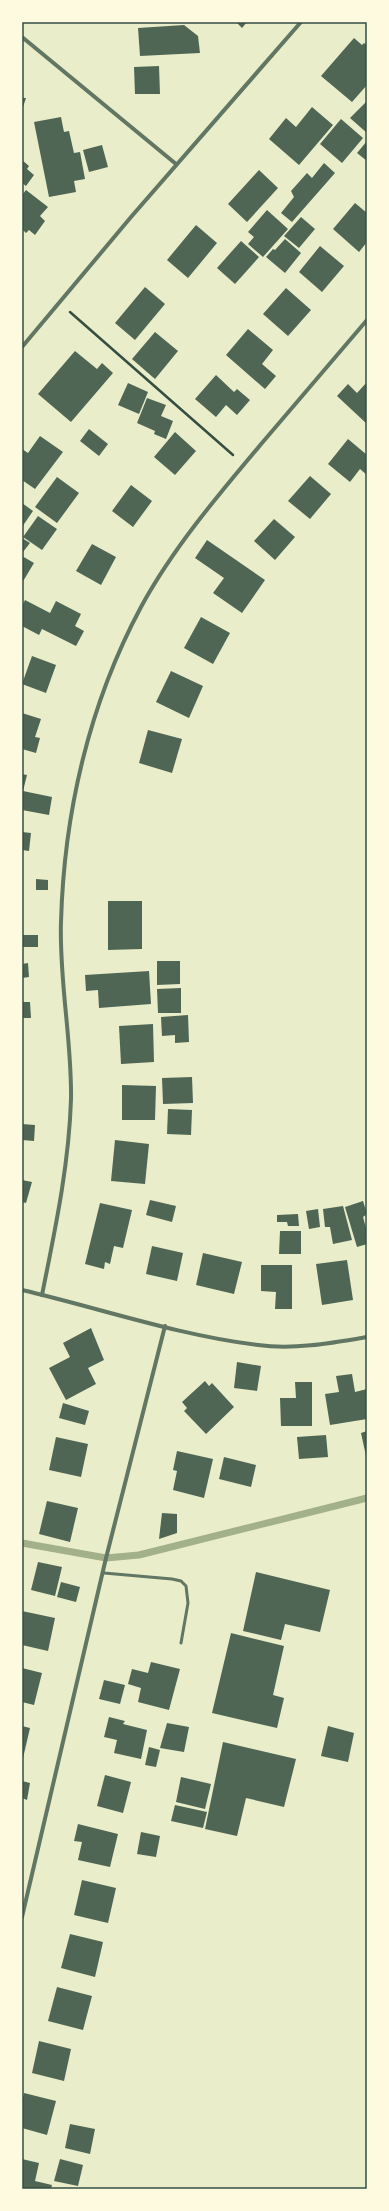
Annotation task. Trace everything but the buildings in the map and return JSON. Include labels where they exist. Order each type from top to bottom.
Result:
[{"type":"street","points":[[22,347],[176,164],[301,22]]},
{"type":"street","points":[[22,37],[176,164]]},
{"type":"street","points":[[42,1295],[68,1155],[71,1096],[61,922],[70,817],[79,770],[101,699],[141,606],[174,554],[223,489],[367,320]]},
{"type":"street","points":[[22,1290],[165,1326],[260,1345],[301,1346],[367,1337]]},
{"type":"street","points":[[22,1918],[104,1573],[165,1326]]},
{"type":"lane","points":[[104,1573],[181,1581],[186,1586],[188,1604],[181,1643]]},
{"type":"path","points":[[59,302],[227,450]]},
{"type":"waterway","points":[[22,1543],[106,1558],[139,1555],[367,1498]]}]
